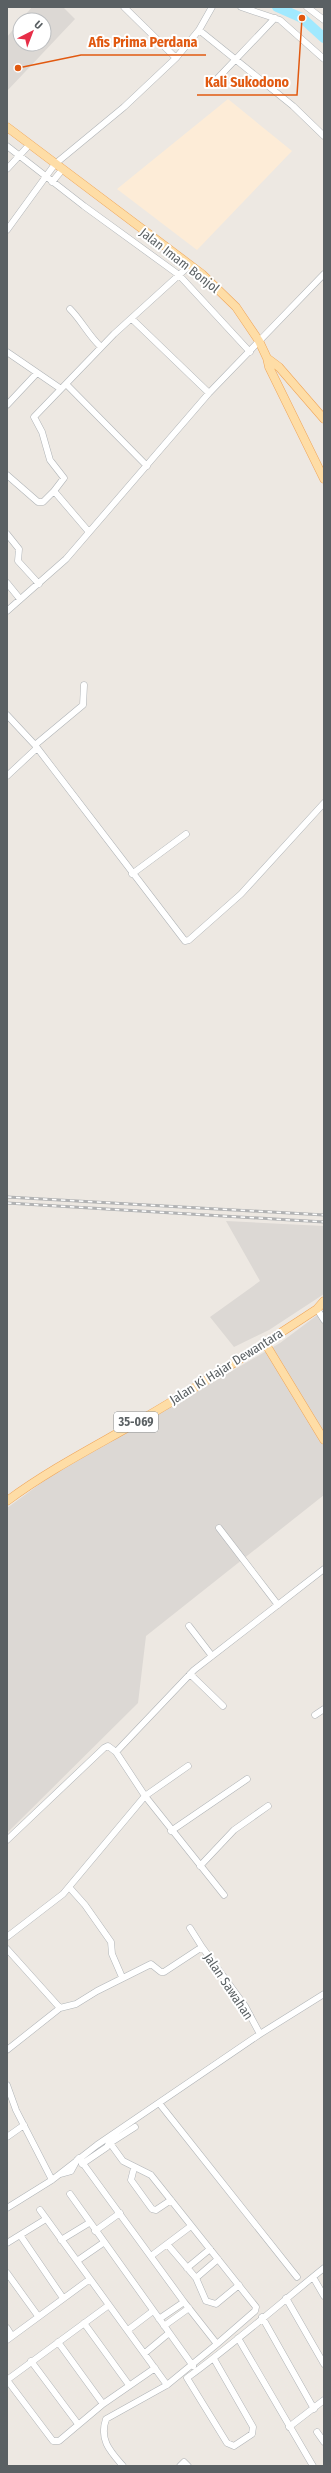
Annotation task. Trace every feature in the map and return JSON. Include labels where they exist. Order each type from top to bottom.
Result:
[{"type":"main road","name":"Jalan Imam Bonjol","points":[[7,127],[62,170],[190,265],[219,289],[236,307],[259,341],[267,358],[279,367],[324,419]]},
{"type":"main road","points":[[267,358],[269,367],[324,479]]},
{"type":"main road","name":"Jalan Ki Hajar Dewantara","points":[[7,1501],[57,1468],[132,1425],[265,1343],[321,1305]]},
{"type":"main road","points":[[265,1343],[324,1440]]},
{"type":"street","points":[[124,7],[176,58]]},
{"type":"street","points":[[7,230],[44,176],[55,164],[124,107],[176,58],[199,30],[212,7]]},
{"type":"street","points":[[241,7],[261,10],[291,28],[324,59]]},
{"type":"street","points":[[310,7],[324,20]]},
{"type":"street","points":[[216,80],[275,18]]},
{"type":"street","points":[[199,30],[293,106],[324,136]]},
{"type":"street","points":[[7,169],[30,144]]},
{"type":"street","points":[[7,146],[52,182],[179,274],[250,352]]},
{"type":"street","points":[[52,182],[62,170]]},
{"type":"street","points":[[7,475],[38,502],[43,502],[54,491],[64,478],[50,460],[42,432],[34,418],[101,347],[190,265]]},
{"type":"street","points":[[7,612],[66,559],[209,393],[324,274]]},
{"type":"street","points":[[70,309],[82,322],[86,332],[101,347]]},
{"type":"street","points":[[132,319],[209,393]]},
{"type":"street","points":[[7,352],[61,390]]},
{"type":"street","points":[[7,404],[37,373]]},
{"type":"street","points":[[66,384],[147,466]]},
{"type":"street","points":[[54,491],[89,532]]},
{"type":"street","points":[[7,534],[19,549],[18,561],[39,584]]},
{"type":"street","points":[[7,583],[20,599]]},
{"type":"street","points":[[7,776],[36,746],[83,705],[84,685]]},
{"type":"street","points":[[7,715],[36,746],[181,939],[187,941],[241,894],[324,803]]},
{"type":"street","points":[[132,874],[186,834]]},
{"type":"street","points":[[321,1305],[324,1320]]},
{"type":"street","points":[[219,1528],[278,1605]]},
{"type":"street","points":[[116,1752],[190,1674],[324,1569]]},
{"type":"street","points":[[189,1626],[212,1656]]},
{"type":"street","points":[[190,1674],[223,1706]]},
{"type":"street","points":[[315,1715],[324,1709]]},
{"type":"street","points":[[7,1840],[104,1748],[108,1746],[116,1752],[145,1796],[171,1831],[224,1895]]},
{"type":"street","points":[[7,1937],[69,1887],[124,1819],[145,1796],[188,1766]]},
{"type":"street","points":[[171,1831],[247,1779]]},
{"type":"street","points":[[200,1866],[234,1830],[268,1806]]},
{"type":"street","points":[[69,1887],[85,1905],[112,1949],[122,1977]]},
{"type":"street","points":[[190,1928],[202,1947]]},
{"type":"street","name":"Jalan Sawahan","points":[[7,2050],[64,2006],[76,2004],[122,1977],[151,1964],[161,1972],[164,1972],[202,1947],[245,2006],[260,2034]]},
{"type":"street","points":[[7,1949],[64,2006]]},
{"type":"street","points":[[7,2208],[58,2175],[71,2171],[80,2160],[111,2135],[260,2034],[324,1994]]},
{"type":"street","points":[[7,2088],[52,2180]]},
{"type":"street","points":[[159,2103],[297,2277]]},
{"type":"street","points":[[7,2137],[24,2125]]},
{"type":"street","points":[[80,2160],[135,2127]]},
{"type":"street","points":[[111,2135],[110,2143],[123,2161],[134,2168],[151,2175],[256,2307],[255,2311],[193,2366],[167,2385],[106,2419],[102,2430],[104,2440],[123,2466]]},
{"type":"street","points":[[80,2160],[152,2256],[184,2302],[217,2344]]},
{"type":"street","points":[[134,2168],[131,2180],[152,2209],[156,2210],[171,2200]]},
{"type":"street","points":[[70,2194],[103,2243],[193,2366]]},
{"type":"street","points":[[40,2210],[167,2385]]},
{"type":"street","points":[[95,2231],[120,2213]]},
{"type":"street","points":[[7,2243],[46,2219]]},
{"type":"street","points":[[61,2240],[89,2223]]},
{"type":"street","points":[[152,2256],[191,2226]]},
{"type":"street","points":[[20,2235],[64,2298]]},
{"type":"street","points":[[77,2261],[103,2243]]},
{"type":"street","points":[[167,2244],[196,2278],[202,2295],[210,2303],[216,2304],[239,2285]]},
{"type":"street","points":[[187,2268],[210,2249]]},
{"type":"street","points":[[196,2278],[218,2259]]},
{"type":"street","points":[[214,2359],[254,2430],[252,2434],[234,2446],[231,2445],[209,2418],[187,2378],[214,2359],[262,2317],[324,2268]]},
{"type":"street","points":[[7,2273],[38,2316]]},
{"type":"street","points":[[313,2277],[324,2295]]},
{"type":"street","points":[[7,2328],[10,2338],[90,2279]]},
{"type":"street","points":[[286,2298],[324,2364]]},
{"type":"street","points":[[159,2319],[184,2302]]},
{"type":"street","points":[[109,2305],[7,2380],[53,2441],[59,2441],[103,2404],[155,2368]]},
{"type":"street","points":[[164,2326],[189,2308]]},
{"type":"street","points":[[128,2330],[153,2311]]},
{"type":"street","points":[[262,2317],[314,2408]]},
{"type":"street","points":[[84,2323],[129,2385]]},
{"type":"street","points":[[145,2353],[169,2333]]},
{"type":"street","points":[[238,2338],[313,2466]]},
{"type":"street","points":[[58,2342],[103,2404]]},
{"type":"street","points":[[32,2361],[78,2424]]},
{"type":"street","points":[[289,2427],[324,2400]]},
{"type":"street","points":[[317,2432],[324,2442]]},
{"type":"street","points":[[180,2466],[184,2462],[188,2466]]},
{"type":"shaded area","points":[[32,7],[63,7],[75,19],[52,43],[52,12],[28,12]]},
{"type":"shaded area","points":[[12,31],[12,52],[44,52],[7,91],[7,37]]},
{"type":"shaded area","points":[[228,99],[292,151],[197,250],[117,189]]},
{"type":"shaded area","points":[[226,1221],[324,1226],[324,1294],[269,1330],[234,1347],[210,1317],[260,1281]]},
{"type":"shaded area","points":[[324,1310],[324,1495],[146,1636],[138,1703],[7,1833],[7,1508],[48,1478],[280,1343]]},
{"type":"waterway","points":[[277,7],[302,18],[324,38]]},
{"type":"railway","points":[[7,1197],[324,1215]]},
{"type":"railway","points":[[7,1203],[324,1222]]},
{"type":"place","name":"Kali Sukodono","points":[[302,18]]},
{"type":"place","name":"Afis Prima Perdana","points":[[18,68]]}]
